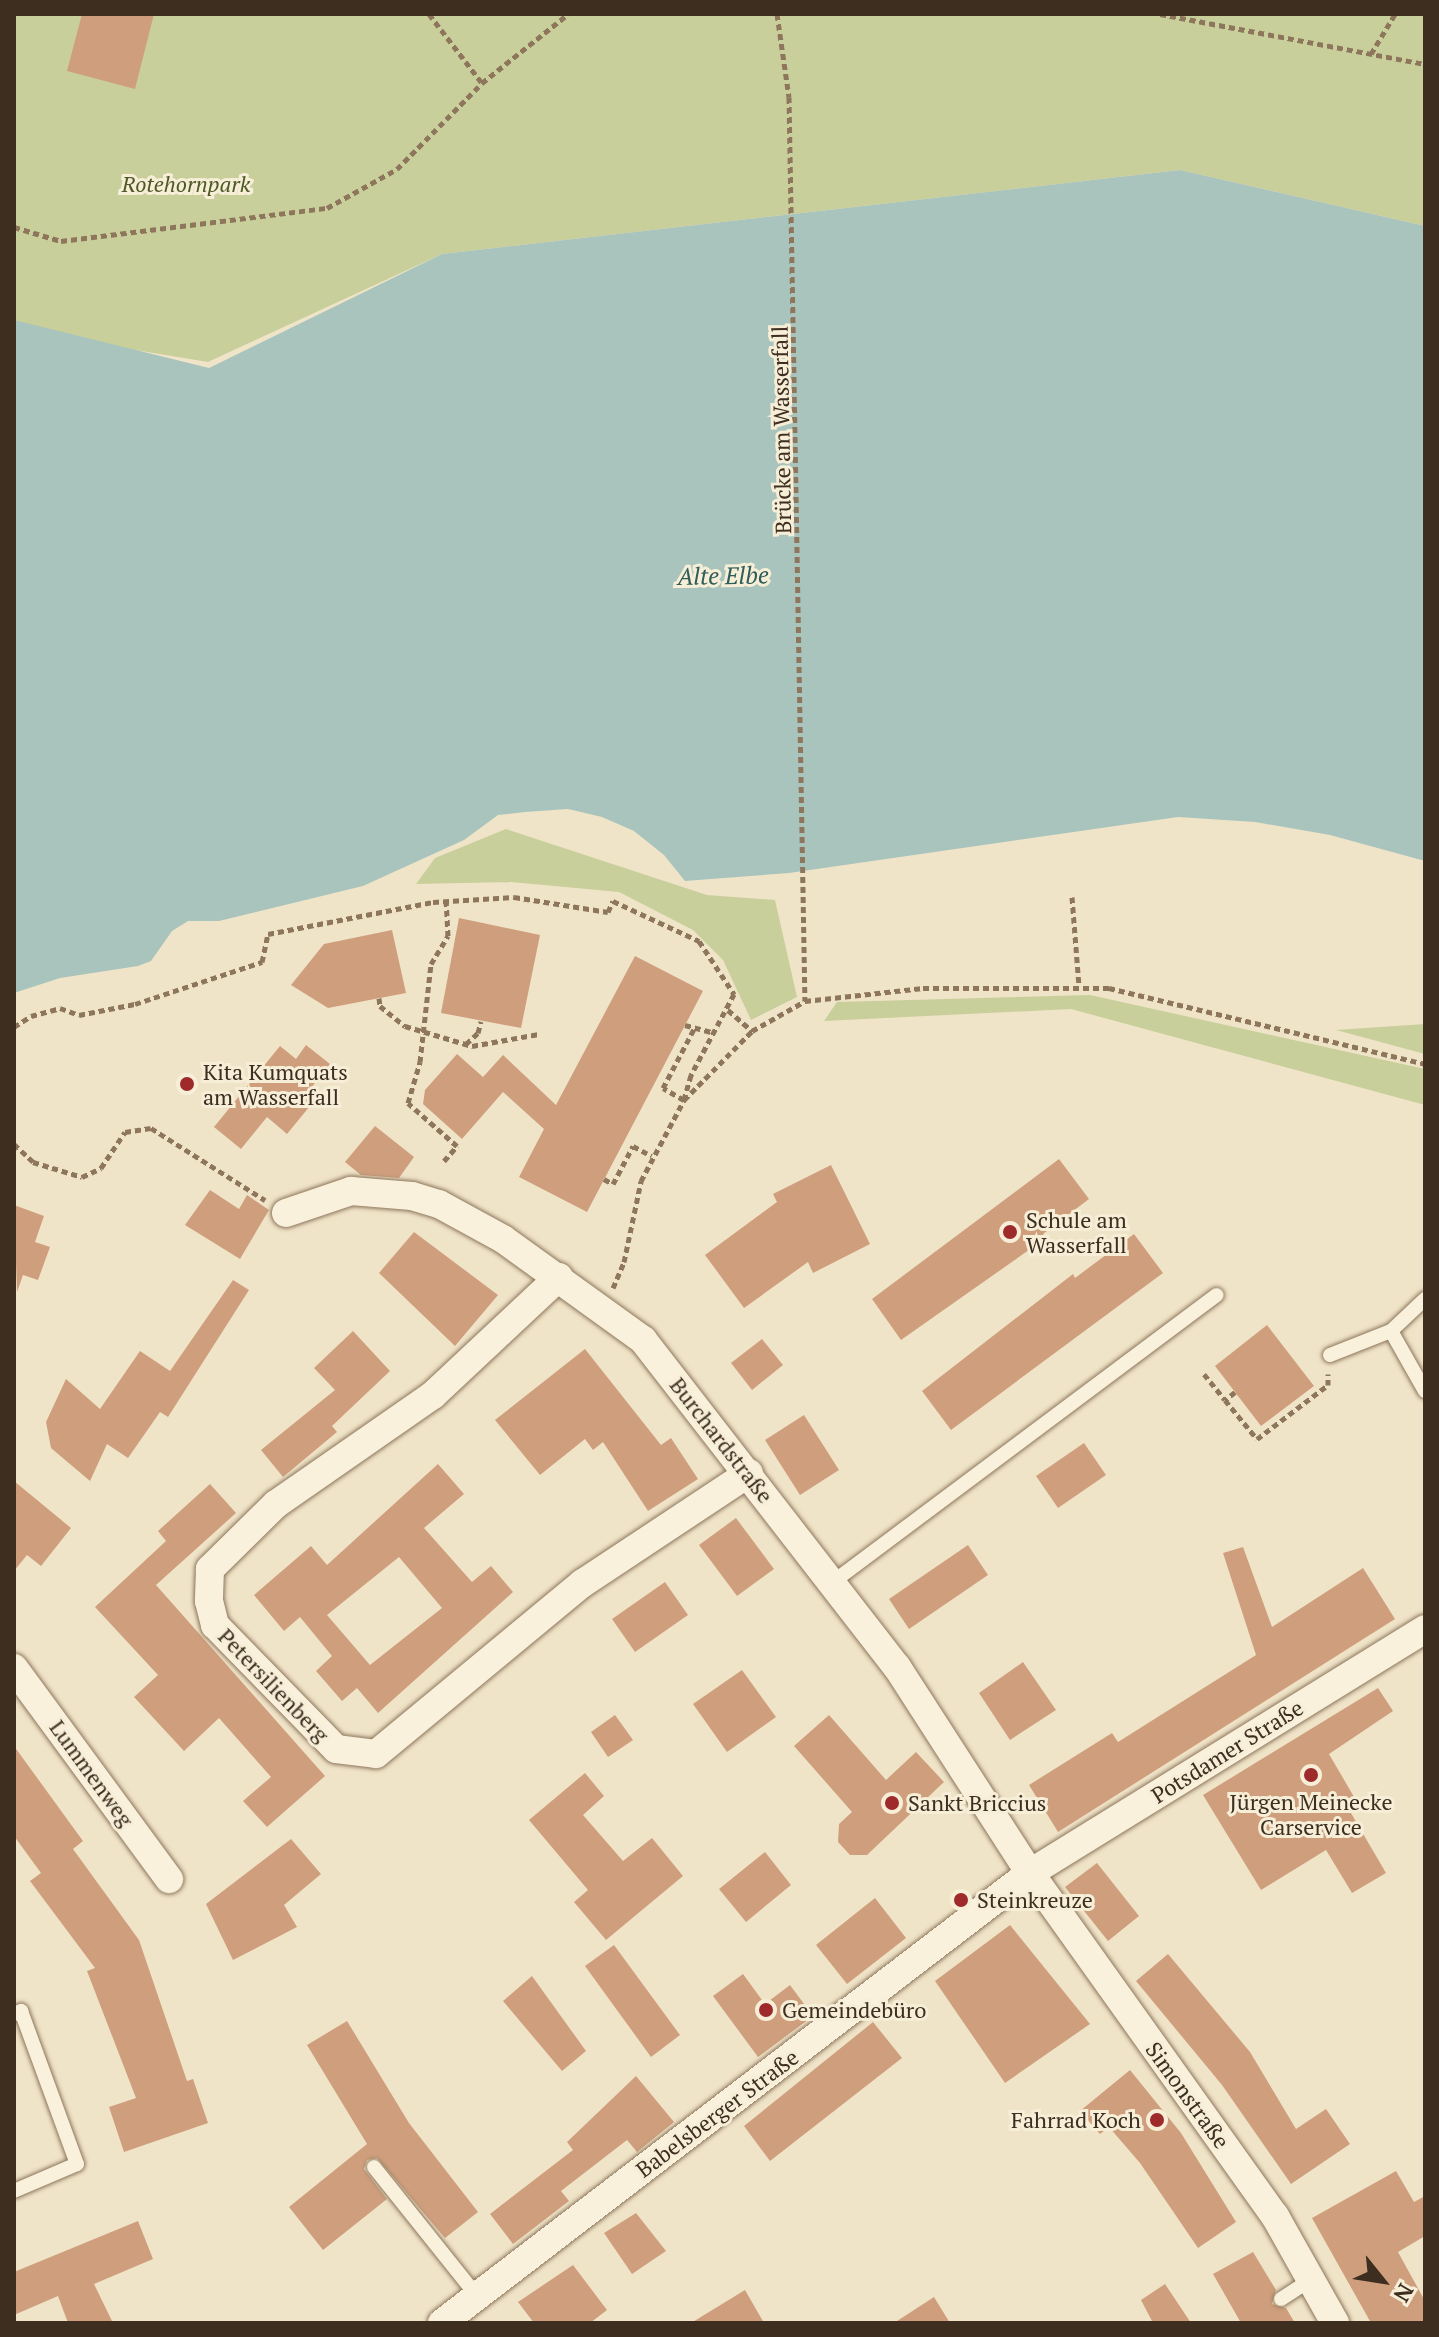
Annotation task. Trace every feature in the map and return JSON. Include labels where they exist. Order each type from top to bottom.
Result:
[{"type":"street","name":"Burchardstraße","points":[[286,1213],[351,1191],[412,1196],[463,1215],[559,1277],[643,1340],[897,1667],[1030,1873]]},
{"type":"street","name":"Petersilienberg","points":[[559,1277],[433,1395],[276,1504],[210,1569],[209,1601],[215,1625],[336,1749],[376,1754],[583,1583],[749,1473]]},
{"type":"street","name":"Potsdamer Straße","points":[[1030,1873],[1425,1629]]},
{"type":"street","name":"Lummenweg","points":[[14,1668],[169,1879]]},
{"type":"street","name":"Simonstraße","points":[[1030,1873],[1275,2216],[1335,2323]]},
{"type":"street","name":"Babelsberger Straße","points":[[442,2323],[1030,1873]]},
{"type":"lane","points":[[833,1582],[1216,1295]]},
{"type":"lane","points":[[1330,1355],[1391,1331],[1425,1299]]},
{"type":"lane","points":[[1391,1331],[1425,1391]]},
{"type":"lane","points":[[14,2014],[21,2011],[77,2164],[14,2191]]},
{"type":"lane","points":[[374,2167],[477,2296]]},
{"type":"lane","points":[[1281,2299],[1310,2280]]},
{"type":"path","points":[[429,14],[482,83]]},
{"type":"path","points":[[14,227],[61,241],[327,208],[397,169],[482,83],[568,14]]},
{"type":"path","name":"Brücke am Wasserfall","points":[[777,14],[789,97],[807,943],[805,1001]]},
{"type":"path","points":[[1160,14],[1425,64]]},
{"type":"path","points":[[1371,54],[1395,14]]},
{"type":"path","points":[[14,1027],[31,1016],[60,1008],[79,1015],[135,1004],[262,962],[268,934],[446,901],[514,897],[608,912],[613,901],[699,941],[734,994],[691,1075],[684,1100],[652,1156],[631,1216],[620,1278],[601,1307]]},
{"type":"path","points":[[1072,897],[1079,985]]},
{"type":"path","points":[[444,1161],[457,1146],[408,1103],[420,1062],[431,964],[448,936],[446,901]]},
{"type":"path","points":[[684,1100],[752,1031],[805,1001],[923,988],[1079,985],[1109,988],[1425,1064]]},
{"type":"path","points":[[379,998],[380,1006],[421,1033],[466,1044],[539,1034]]},
{"type":"path","points":[[728,1010],[752,1031]]},
{"type":"path","points":[[466,1044],[478,1033],[481,1021]]},
{"type":"path","points":[[685,1025],[715,1033]]},
{"type":"path","points":[[684,1100],[663,1088],[694,1029]]},
{"type":"path","points":[[434,1125],[440,1119]]},
{"type":"path","points":[[14,1144],[33,1162],[82,1177],[101,1168],[125,1132],[151,1128],[286,1213]]},
{"type":"path","points":[[604,1179],[613,1184],[633,1146],[652,1156]]},
{"type":"path","points":[[1204,1374],[1257,1439],[1328,1385],[1330,1355]]},
{"type":"path","points":[[1225,1400],[1235,1392]]},
{"type":"green space","name":"Rotehornpark","points":[[14,14],[1425,14],[1425,226],[1180,170],[442,254],[208,362],[14,330]]},
{"type":"green space","points":[[506,829],[707,895],[775,900],[797,997],[751,1020],[723,960],[693,930],[619,892],[511,882],[416,884],[435,858]]},
{"type":"green space","points":[[1090,995],[1425,1069],[1425,1105],[1071,1009],[824,1021],[837,1002]]},
{"type":"green space","points":[[1425,1024],[1425,1054],[1336,1030]]},
{"type":"water","name":"Alte Elbe","points":[[1180,170],[1425,226],[1425,861],[1330,835],[1255,822],[1178,817],[789,873],[685,881],[664,855],[634,831],[602,817],[568,809],[525,812],[498,815],[464,840],[363,886],[219,921],[188,921],[172,931],[151,961],[138,966],[60,978],[14,993],[14,320],[209,368],[442,254]]},
{"type":"building","points":[[82,14],[154,14],[135,89],[67,71]]},
{"type":"building","points":[[459,918],[540,935],[521,1028],[441,1013]]},
{"type":"building","points":[[392,930],[406,993],[328,1008],[291,985],[324,944]]},
{"type":"building","points":[[635,956],[703,991],[587,1212],[519,1177],[544,1129],[503,1092],[462,1139],[423,1104],[425,1090],[457,1054],[483,1077],[503,1055],[556,1105]]},
{"type":"building","points":[[306,1045],[330,1064],[311,1088],[319,1095],[287,1134],[267,1117],[241,1149],[214,1127],[280,1046],[296,1059]]},
{"type":"building","points":[[375,1126],[414,1157],[399,1178],[361,1175],[345,1162]]},
{"type":"building","points":[[1059,1159],[1089,1199],[1043,1234],[1046,1238],[901,1340],[872,1299]]},
{"type":"building","points":[[831,1165],[870,1244],[813,1273],[808,1262],[744,1308],[705,1255],[777,1202],[773,1194]]},
{"type":"building","points":[[210,1190],[239,1209],[247,1195],[269,1210],[240,1259],[185,1225]]},
{"type":"building","points":[[14,1205],[44,1216],[35,1242],[50,1247],[38,1280],[23,1275],[17,1292]]},
{"type":"building","points":[[414,1232],[498,1295],[455,1346],[379,1273]]},
{"type":"building","points":[[1134,1234],[1163,1273],[951,1430],[922,1391],[1073,1274],[1075,1278]]},
{"type":"building","points":[[233,1280],[249,1290],[168,1417],[160,1412],[128,1458],[107,1444],[90,1481],[51,1448],[46,1422],[66,1379],[100,1409],[140,1351],[170,1371]]},
{"type":"building","points":[[1267,1325],[1314,1386],[1261,1426],[1215,1366]]},
{"type":"building","points":[[353,1331],[390,1371],[332,1426],[337,1432],[283,1477],[261,1450],[335,1390],[314,1368]]},
{"type":"building","points":[[762,1339],[783,1365],[752,1390],[731,1363]]},
{"type":"building","points":[[585,1349],[661,1445],[671,1438],[698,1479],[648,1511],[603,1442],[593,1450],[585,1439],[540,1475],[495,1420]]},
{"type":"building","points":[[804,1415],[839,1470],[800,1495],[765,1440]]},
{"type":"building","points":[[1084,1443],[1106,1475],[1058,1508],[1036,1476]]},
{"type":"building","points":[[438,1464],[464,1494],[424,1528],[472,1582],[491,1566],[513,1592],[378,1713],[357,1688],[342,1701],[316,1671],[332,1656],[300,1617],[284,1631],[254,1595],[311,1546],[327,1565]],"holes":[[[399,1557],[442,1608],[370,1665],[327,1615]]]},
{"type":"building","points":[[14,1481],[71,1528],[41,1566],[27,1555],[14,1571]]},
{"type":"building","points":[[210,1484],[236,1513],[156,1585],[325,1776],[267,1827],[243,1801],[271,1777],[219,1718],[184,1751],[134,1697],[158,1675],[95,1607],[166,1541],[158,1531]]},
{"type":"building","points":[[736,1518],[774,1569],[737,1596],[699,1545]]},
{"type":"building","points":[[968,1545],[988,1575],[909,1629],[889,1599]]},
{"type":"building","points":[[1243,1547],[1272,1627],[1363,1568],[1395,1619],[1058,1832],[1029,1785],[1112,1733],[1118,1742],[1256,1655],[1223,1553]]},
{"type":"building","points":[[665,1582],[688,1615],[635,1652],[612,1619]]},
{"type":"building","points":[[1023,1662],[1056,1710],[1010,1740],[979,1693]]},
{"type":"building","points":[[742,1670],[776,1717],[727,1752],[693,1704]]},
{"type":"building","points":[[1378,1688],[1393,1711],[1329,1754],[1357,1802],[1348,1808],[1386,1873],[1352,1893],[1326,1850],[1261,1890],[1203,1795]]},
{"type":"building","points":[[615,1715],[633,1740],[608,1757],[591,1732]]},
{"type":"building","points":[[829,1715],[886,1780],[916,1752],[944,1782],[867,1855],[850,1855],[838,1842],[839,1824],[852,1812],[794,1746]]},
{"type":"building","points":[[14,1746],[83,1841],[73,1849],[139,1940],[187,2081],[193,2079],[208,2123],[124,2152],[109,2107],[136,2098],[87,1971],[95,1968],[30,1881],[41,1873],[14,1836]]},
{"type":"building","points":[[585,1773],[604,1796],[583,1815],[623,1861],[652,1838],[683,1876],[606,1940],[574,1902],[588,1890],[529,1820]]},
{"type":"building","points":[[291,1839],[321,1874],[284,1905],[297,1927],[233,1960],[206,1904]]},
{"type":"building","points":[[765,1852],[791,1885],[746,1922],[719,1889]]},
{"type":"building","points":[[1097,1863],[1139,1916],[1108,1941],[1065,1887]]},
{"type":"building","points":[[875,1898],[906,1938],[847,1984],[816,1945]]},
{"type":"building","points":[[1010,1925],[1090,2024],[1005,2083],[935,1981]]},
{"type":"building","points":[[614,1945],[680,2035],[651,2057],[585,1966]]},
{"type":"building","points":[[1168,1954],[1250,2052],[1296,2129],[1326,2109],[1350,2144],[1291,2184],[1222,2085],[1136,1981]]},
{"type":"building","name":"Gemeindebüro","points":[[743,1974],[765,2004],[790,1985],[813,2016],[758,2057],[713,1996]]},
{"type":"building","points":[[532,1976],[586,2051],[562,2071],[503,2001]]},
{"type":"building","points":[[347,2021],[409,2123],[478,2212],[445,2238],[377,2158],[367,2160],[364,2169],[387,2199],[323,2250],[289,2207],[367,2144],[307,2045]]},
{"type":"building","points":[[873,2022],[902,2058],[770,2161],[744,2126]]},
{"type":"building","points":[[1130,2070],[1181,2133],[1236,2222],[1198,2248],[1140,2163],[1109,2127],[1100,2134],[1080,2111]]},
{"type":"building","points":[[636,2076],[674,2122],[637,2152],[627,2140],[561,2191],[569,2201],[513,2244],[490,2214],[573,2150],[567,2142]]},
{"type":"building","points":[[1396,2171],[1414,2202],[1425,2196],[1425,2236],[1398,2252],[1425,2301],[1425,2323],[1371,2323],[1312,2218]]},
{"type":"building","points":[[636,2213],[666,2251],[632,2274],[604,2233]]},
{"type":"building","points":[[138,2221],[153,2259],[94,2284],[113,2323],[68,2323],[58,2296],[14,2315],[14,2272]]},
{"type":"building","points":[[1253,2252],[1276,2290],[1272,2304],[1286,2308],[1295,2323],[1241,2323],[1213,2274]]},
{"type":"building","points":[[573,2265],[607,2310],[590,2323],[534,2323],[518,2302]]},
{"type":"building","points":[[1165,2284],[1191,2323],[1153,2323],[1141,2300]]},
{"type":"building","points":[[745,2290],[764,2323],[691,2323]]},
{"type":"building","points":[[934,2297],[950,2323],[894,2323]]},
{"type":"place","name":"Kita Kumquats am Wasserfall","points":[[187,1084]]},
{"type":"place","name":"Schule am Wasserfall","points":[[1010,1232]]},
{"type":"place","name":"Jürgen Meinecke Carservice","points":[[1311,1775]]},
{"type":"place","name":"Sankt Briccius","points":[[892,1803]]},
{"type":"place","name":"Steinkreuze","points":[[961,1900]]},
{"type":"place","name":"Gemeindebüro","points":[[766,2010]]},
{"type":"place","name":"Fahrrad Koch","points":[[1157,2120]]}]
